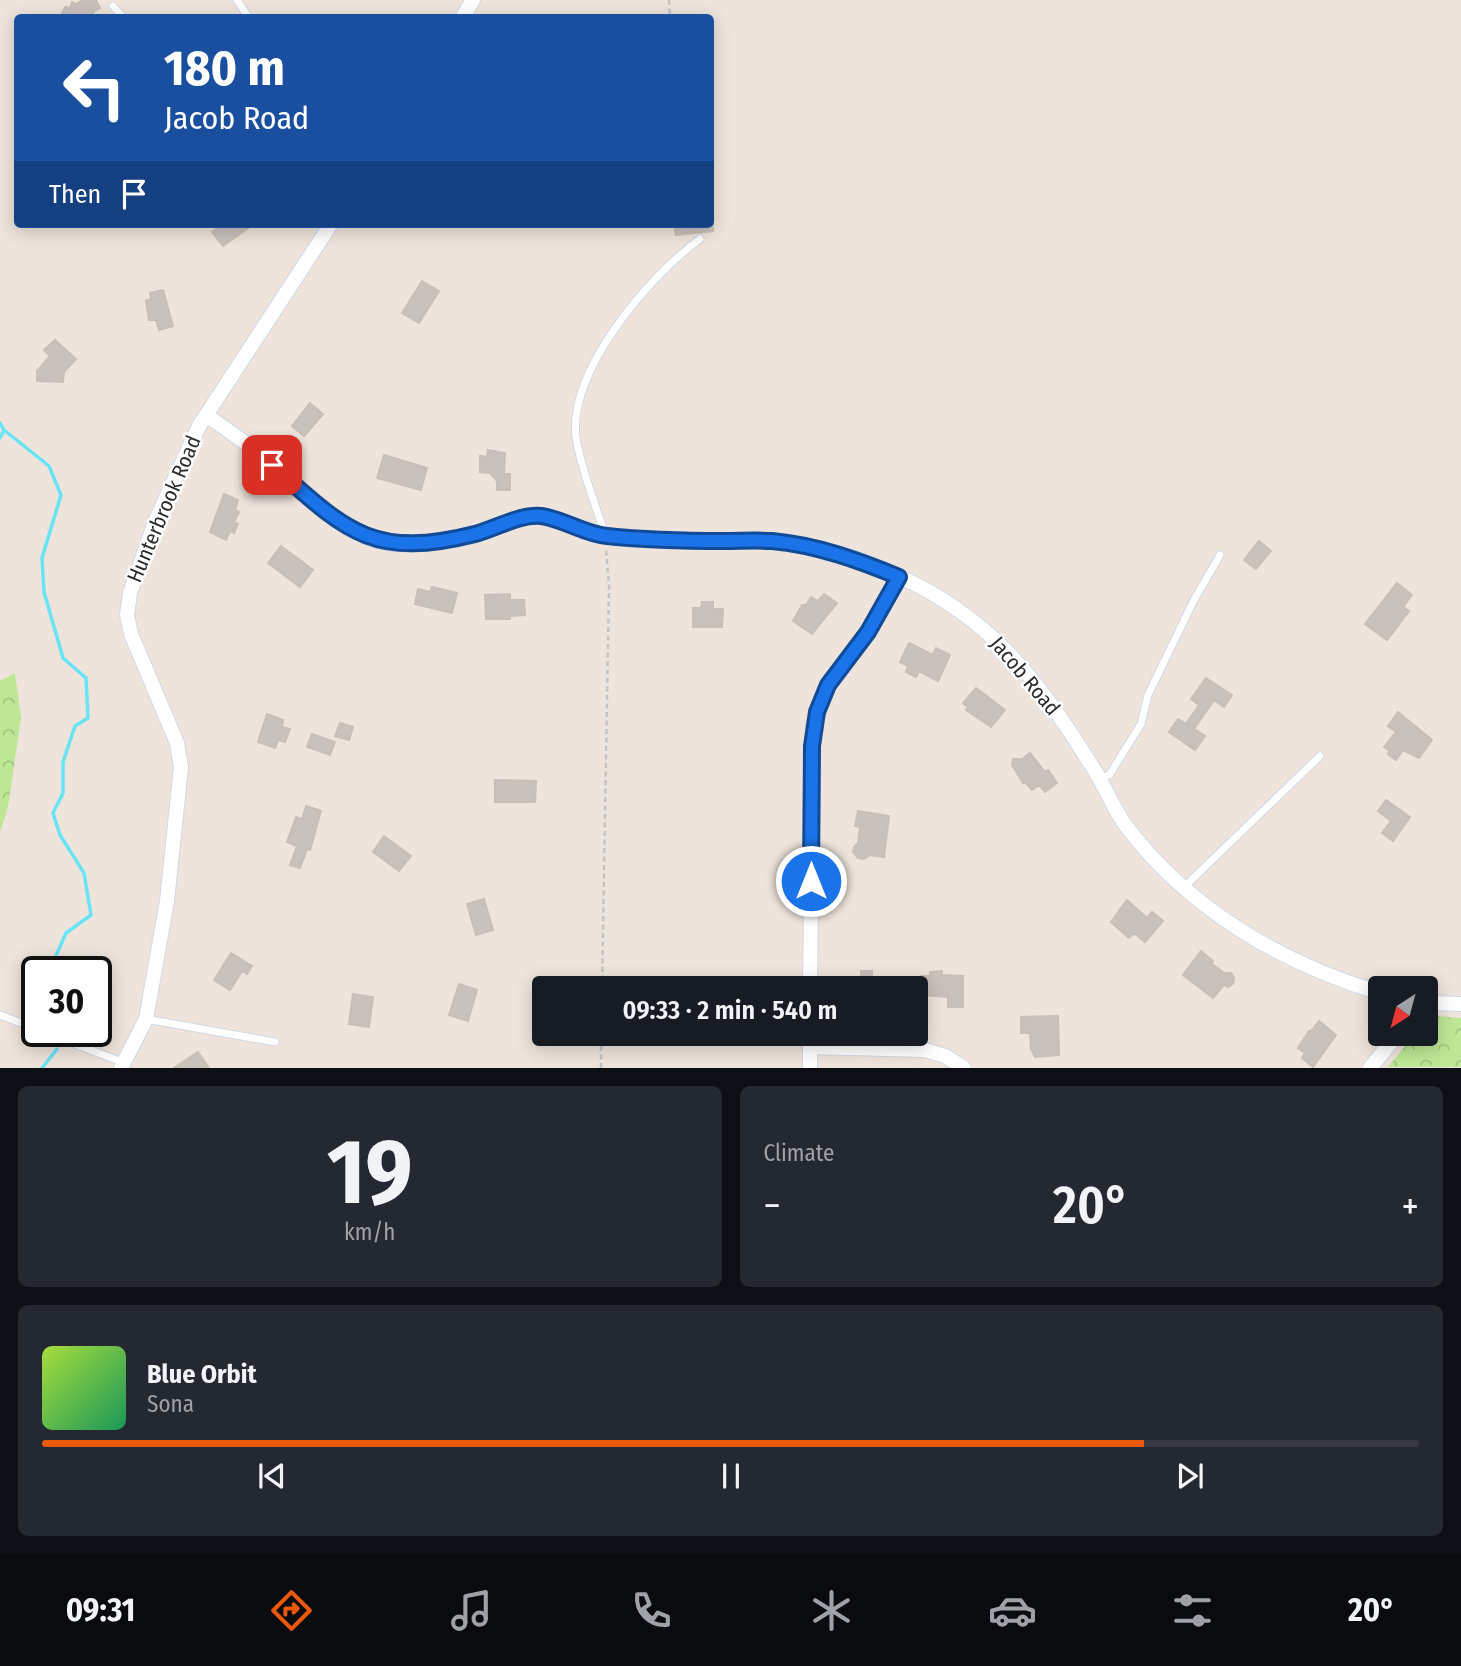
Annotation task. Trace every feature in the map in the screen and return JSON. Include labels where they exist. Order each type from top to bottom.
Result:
[{"type":"street","name":"Hunterbrook Road","points":[[122,1065],[146,1019],[167,901],[181,767],[177,743],[131,634],[127,615],[133,583],[155,522],[206,415],[328,228]]},
{"type":"street","name":"Jacob Road","points":[[206,415],[255,450],[348,528],[384,542],[424,544],[475,534],[526,517],[540,516],[605,536],[655,540],[772,541],[835,552],[918,585],[996,638],[1035,681],[1100,780],[1124,824],[1182,888],[1219,917],[1298,963],[1368,989]]},
{"type":"street","points":[[810,976],[813,726],[823,694],[835,673],[868,632],[899,577]]},
{"type":"street","points":[[1438,1003],[1461,1004]]},
{"type":"street","points":[[810,1068],[811,1046]]},
{"type":"street","points":[[874,1046],[925,1050],[945,1056],[964,1068]]},
{"type":"street","points":[[1370,1068],[1388,1046]]},
{"type":"lane","points":[[113,6],[120,14]]},
{"type":"lane","points":[[605,536],[576,436],[576,414],[584,388],[596,357],[616,327],[677,256],[700,239]]},
{"type":"lane","points":[[1100,780],[1110,774],[1141,724],[1148,695],[1194,600],[1220,555]]},
{"type":"lane","points":[[1182,888],[1320,756]]},
{"type":"lane","points":[[0,1015],[21,1023]]},
{"type":"lane","points":[[146,1019],[275,1042]]},
{"type":"lane","points":[[79,1047],[122,1065]]},
{"type":"path","points":[[602,976],[610,586],[605,536]]},
{"type":"path","points":[[601,1046],[601,1068]]},
{"type":"green space","points":[[15,673],[21,718],[8,807],[0,832],[0,681]]},
{"type":"green space","points":[[1438,1016],[1461,1018],[1461,1067],[1388,1067],[1405,1046],[1438,1046]]},
{"type":"building","points":[[84,0],[96,0],[100,8],[94,14],[62,14],[65,7],[70,8],[72,2],[75,4]]},
{"type":"building","points":[[218,228],[248,228],[223,246],[212,232]]},
{"type":"building","points":[[675,228],[713,228],[713,231],[676,235]]},
{"type":"building","points":[[422,281],[439,291],[419,323],[402,313]]},
{"type":"building","points":[[163,290],[173,326],[159,330],[156,320],[149,320],[146,301],[151,299],[150,293]]},
{"type":"building","points":[[55,340],[76,359],[64,372],[63,382],[37,381],[37,371],[50,356],[44,350]]},
{"type":"building","points":[[310,403],[323,414],[304,436],[292,426]]},
{"type":"building","points":[[488,450],[505,453],[504,474],[510,474],[510,490],[497,490],[497,481],[490,473],[480,472],[480,456],[487,457]]},
{"type":"building","points":[[384,455],[427,468],[421,490],[377,478]]},
{"type":"building","points":[[224,494],[238,500],[235,510],[239,512],[234,522],[238,524],[234,533],[230,531],[226,540],[210,532]]},
{"type":"building","points":[[1259,541],[1271,551],[1256,569],[1244,560]]},
{"type":"building","points":[[281,546],[313,570],[300,587],[268,563]]},
{"type":"building","points":[[1397,583],[1412,595],[1403,607],[1409,611],[1387,640],[1365,624]]},
{"type":"building","points":[[432,587],[457,593],[452,613],[415,604],[418,589],[430,592]]},
{"type":"building","points":[[510,594],[510,600],[524,600],[525,615],[510,616],[510,619],[486,619],[485,595]]},
{"type":"building","points":[[824,594],[837,603],[812,634],[793,621],[802,605],[806,605],[811,597],[818,601]]},
{"type":"building","points":[[702,602],[713,602],[713,609],[723,609],[722,627],[693,627],[693,608],[701,608]]},
{"type":"building","points":[[909,643],[933,655],[936,648],[950,655],[938,681],[919,671],[916,677],[906,672],[908,666],[900,662]]},
{"type":"building","points":[[1206,678],[1232,695],[1224,707],[1214,700],[1194,729],[1205,736],[1195,750],[1169,732],[1178,719],[1186,724],[1199,705],[1191,699]]},
{"type":"building","points":[[976,688],[1005,710],[991,727],[966,710],[968,707],[963,703]]},
{"type":"building","points":[[1398,712],[1432,740],[1419,758],[1403,750],[1396,760],[1384,747],[1396,732],[1388,726]]},
{"type":"building","points":[[267,714],[283,720],[282,727],[290,729],[285,742],[278,740],[275,748],[258,742]]},
{"type":"building","points":[[340,723],[353,727],[349,740],[335,736]]},
{"type":"building","points":[[312,734],[335,742],[330,755],[307,747]]},
{"type":"building","points":[[1030,753],[1057,783],[1045,792],[1039,785],[1032,790],[1023,783],[1012,765],[1013,759],[1022,759]]},
{"type":"building","points":[[495,780],[536,781],[535,802],[495,802]]},
{"type":"building","points":[[1386,800],[1410,817],[1393,841],[1382,833],[1391,821],[1378,811]]},
{"type":"building","points":[[306,806],[321,811],[310,850],[307,849],[300,868],[290,865],[297,846],[287,842],[296,817],[302,819]]},
{"type":"building","points":[[858,811],[889,816],[884,857],[870,855],[864,859],[858,858],[853,852],[858,843],[860,827],[855,826]]},
{"type":"building","points":[[384,836],[411,856],[399,871],[373,852]]},
{"type":"building","points":[[484,899],[493,930],[476,935],[467,904]]},
{"type":"building","points":[[1127,900],[1147,918],[1152,912],[1163,921],[1145,942],[1134,933],[1129,938],[1111,922]]},
{"type":"building","points":[[1201,951],[1213,961],[1212,964],[1224,973],[1231,973],[1234,978],[1233,984],[1228,987],[1224,985],[1213,998],[1183,975]]},
{"type":"building","points":[[231,953],[252,966],[247,974],[242,971],[230,990],[214,980]]},
{"type":"building","points":[[861,971],[872,971],[872,976],[861,976]]},
{"type":"building","points":[[942,971],[942,975],[963,976],[963,1007],[948,1007],[948,997],[928,996],[930,972]]},
{"type":"building","points":[[459,984],[477,990],[468,1021],[449,1015]]},
{"type":"building","points":[[353,994],[373,997],[369,1027],[349,1024]]},
{"type":"building","points":[[1058,1016],[1059,1055],[1035,1057],[1031,1049],[1030,1033],[1021,1033],[1021,1017]]},
{"type":"building","points":[[1319,1021],[1336,1035],[1313,1067],[1302,1058],[1305,1053],[1298,1048]]},
{"type":"building","points":[[198,1052],[209,1068],[174,1068]]},
{"type":"waterway","points":[[0,423],[4,430],[0,438]]},
{"type":"waterway","points":[[4,430],[49,466],[61,495],[42,558],[44,592],[63,658],[86,678],[88,718],[75,726],[63,762],[63,793],[53,813],[60,835],[84,873],[91,915],[66,933],[56,956]]},
{"type":"waterway","points":[[42,1068],[57,1049]]},
{"type":"route","points":[[272,465],[348,528],[384,542],[424,544],[475,534],[526,517],[540,516],[603,536],[655,540],[772,541],[835,552],[899,577],[868,632],[835,673],[817,712],[812,746],[811,881]]}]
